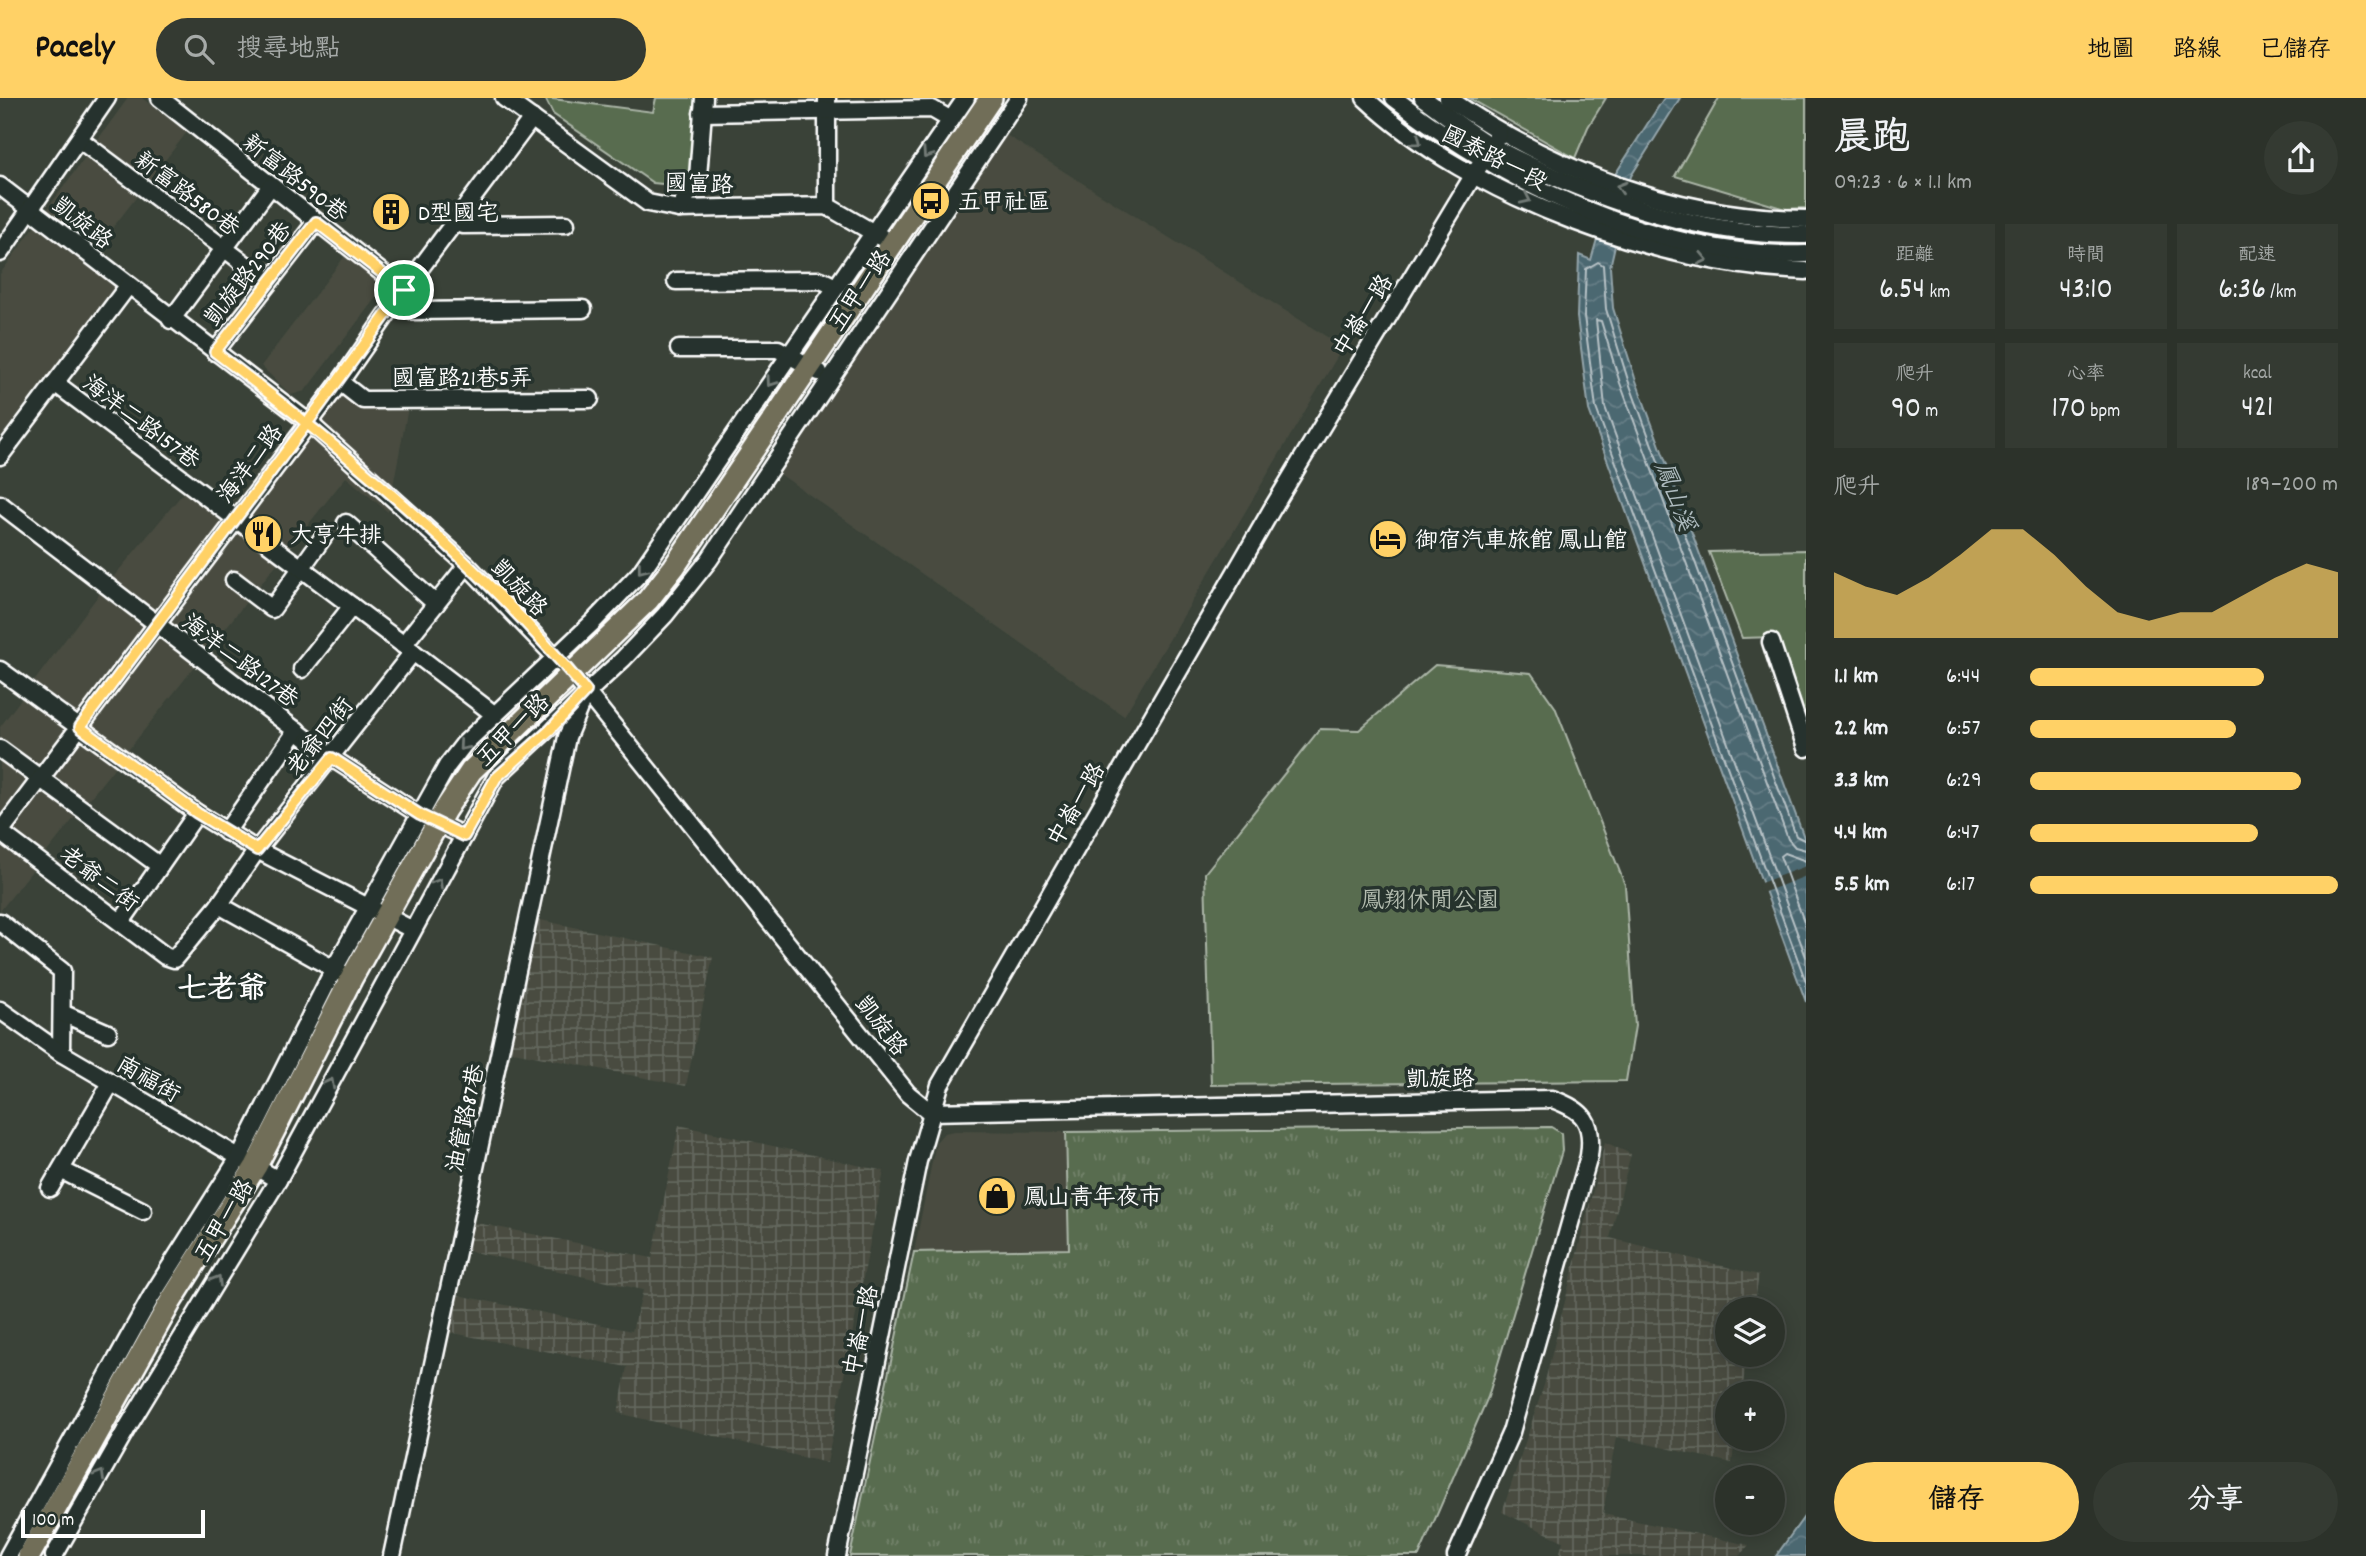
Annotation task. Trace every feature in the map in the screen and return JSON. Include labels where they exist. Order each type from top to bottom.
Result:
[{"type":"main road","name":"五甲一路","points":[[29,1556],[248,1161],[343,974],[429,819],[471,771],[648,600],[809,367],[883,238],[991,98]]},
{"type":"street","points":[[0,253],[107,98]]},
{"type":"street","name":"新富路590巷","points":[[160,98],[316,222],[400,295],[414,311],[583,309]]},
{"type":"street","name":"國富路","points":[[504,98],[642,199],[679,209],[827,206]]},
{"type":"street","name":"五甲一路","points":[[429,819],[447,766],[464,744],[640,573],[836,287],[883,238],[966,98]]},
{"type":"street","name":"五甲一路","points":[[54,1556],[127,1428],[278,1180],[411,929],[496,778],[550,730],[586,691],[665,615],[737,517],[1019,98]]},
{"type":"street","name":"國泰路一段","points":[[1365,98],[1423,146],[1475,175],[1578,216]]},
{"type":"street","name":"國泰路一段","points":[[1394,98],[1491,147],[1586,183],[1649,203]]},
{"type":"street","name":"國泰路一段","points":[[1423,98],[1491,147],[1578,216]]},
{"type":"street","name":"國泰路一段","points":[[1448,98],[1491,147]]},
{"type":"street","points":[[827,104],[827,206],[913,256]]},
{"type":"street","points":[[679,209],[698,177],[703,105],[827,104],[932,109],[951,120]]},
{"type":"street","name":"海洋二路","points":[[0,832],[340,382],[400,295],[531,118]]},
{"type":"street","name":"新富路580巷","points":[[80,140],[270,282]]},
{"type":"street","name":"中崙一路","points":[[837,1556],[930,1112],[947,1073],[1272,509],[1491,147]]},
{"type":"street","name":"凱旋路","points":[[0,186],[171,320],[308,422],[467,565],[571,673],[908,1094],[930,1112],[1552,1100],[1570,1106],[1585,1119],[1592,1134],[1589,1156],[1511,1432],[1456,1556]]},
{"type":"street","points":[[171,320],[270,187]]},
{"type":"street","points":[[1649,203],[1775,219],[1806,219]]},
{"type":"street","points":[[1649,203],[1725,229],[1772,235],[1806,235]]},
{"type":"street","points":[[1578,216],[1639,234],[1698,258],[1763,270],[1806,271]]},
{"type":"street","points":[[455,220],[462,225],[566,223]]},
{"type":"street","name":"凱旋路290巷","points":[[215,352],[316,222]]},
{"type":"street","points":[[1639,234],[1774,255],[1806,254]]},
{"type":"street","points":[[676,281],[821,280],[836,287]]},
{"type":"street","points":[[0,456],[128,286]]},
{"type":"street","points":[[678,349],[778,349],[831,379]]},
{"type":"street","name":"國富路21巷5弄","points":[[340,382],[363,400],[590,399]]},
{"type":"street","name":"海洋二路157巷","points":[[55,383],[235,520]]},
{"type":"street","points":[[696,491],[737,517]]},
{"type":"street","name":"海洋二路127巷","points":[[0,504],[332,758],[429,819],[464,836]]},
{"type":"street","points":[[235,520],[495,715]]},
{"type":"street","points":[[346,523],[436,604]]},
{"type":"street","points":[[234,580],[272,609],[324,536]]},
{"type":"street","name":"老爺四街","points":[[174,959],[219,905],[257,850],[332,758],[436,604],[467,565]]},
{"type":"street","points":[[302,669],[352,606]]},
{"type":"street","points":[[1771,642],[1806,748]]},
{"type":"street","points":[[0,670],[226,832],[411,929]]},
{"type":"street","name":"油管路87巷","points":[[392,1556],[567,737],[586,691]]},
{"type":"street","points":[[226,832],[297,730]]},
{"type":"street","points":[[0,749],[160,866]]},
{"type":"street","points":[[121,922],[197,813]]},
{"type":"street","name":"老爺二街","points":[[0,832],[165,956],[174,959]]},
{"type":"street","points":[[219,905],[343,974]]},
{"type":"street","points":[[0,922],[62,971],[61,1053]]},
{"type":"street","name":"南福街","points":[[0,1010],[61,1053],[278,1180]]},
{"type":"street","points":[[62,1013],[108,1033]]},
{"type":"street","points":[[50,1188],[111,1083]]},
{"type":"street","name":"五甲一路","points":[[8,1556],[151,1297],[248,1161]]},
{"type":"street","points":[[61,1170],[143,1211]]},
{"type":"shaded area","points":[[128,98],[142,98],[187,132],[97,248],[127,272],[0,438],[0,274]]},
{"type":"shaded area","points":[[1003,133],[1343,347],[1124,716],[777,472]]},
{"type":"shaded area","points":[[345,256],[379,281],[380,292],[305,391],[291,395],[261,366]]},
{"type":"shaded area","points":[[343,392],[362,408],[408,408],[388,512],[346,477],[0,911],[0,727],[100,593],[184,492],[237,531]]},
{"type":"shaded area","points":[[536,919],[713,957],[686,1086],[508,1051]]},
{"type":"shaded area","points":[[679,1125],[884,1171],[827,1463],[618,1413],[627,1367],[448,1332],[458,1295],[632,1331],[643,1290],[465,1250],[472,1222],[652,1258]]},
{"type":"shaded area","name":"鳳山青年夜市","points":[[1065,1132],[1069,1249],[914,1252],[936,1142],[944,1133]]},
{"type":"shaded area","points":[[1605,1142],[1631,1154],[1610,1238],[1759,1275],[1756,1297],[1715,1297],[1715,1367],[1745,1367],[1744,1381],[1715,1381],[1715,1451],[1734,1451],[1732,1463],[1616,1437],[1603,1514],[1749,1545],[1739,1556],[1559,1556],[1563,1541],[1502,1512],[1544,1385]]},
{"type":"green space","points":[[545,98],[653,112],[656,98],[701,98],[692,171],[682,186],[653,183],[553,114]]},
{"type":"green space","points":[[1469,98],[1606,98],[1588,127],[1575,158]]},
{"type":"green space","points":[[1719,98],[1806,98],[1806,208],[1785,209],[1675,176]]},
{"type":"green space","points":[[1806,550],[1806,732],[1774,637],[1742,638],[1709,552]]},
{"type":"green space","name":"鳳翔休閒公園","points":[[1435,665],[1531,673],[1555,707],[1625,885],[1635,1026],[1626,1081],[1211,1085],[1205,873],[1320,729],[1359,730]]},
{"type":"green space","points":[[1551,1127],[1561,1133],[1562,1151],[1488,1397],[1419,1556],[850,1556],[914,1252],[1069,1249],[1066,1132]]},
{"type":"water","name":"鳳山溪","points":[[1664,98],[1680,98],[1631,176],[1610,267],[1613,308],[1635,378],[1806,843],[1806,1002],[1589,410],[1577,317],[1579,255],[1591,260],[1616,173]]},
{"type":"water","points":[[1806,1514],[1806,1556],[1776,1556]]},
{"type":"pier","points":[[1806,866],[1806,876],[1762,893],[1758,884]]},
{"type":"place","name":"五甲社區","points":[[931,201]]},
{"type":"place","name":"D型國宅","points":[[391,212]]},
{"type":"place","name":"大亨牛排","points":[[263,534]]},
{"type":"place","name":"御宿汽車旅館 鳳山館","points":[[1388,539]]},
{"type":"place","name":"鳳山青年夜市","points":[[997,1196]]},
{"type":"district","name":"七老爺","points":[[222,987]]},
{"type":"route","points":[[404,290],[316,222],[215,352],[308,422],[467,565],[586,691],[550,730],[496,778],[464,836],[420,815],[332,758],[257,850],[197,813],[80,727],[308,422],[340,382],[404,290]]}]
